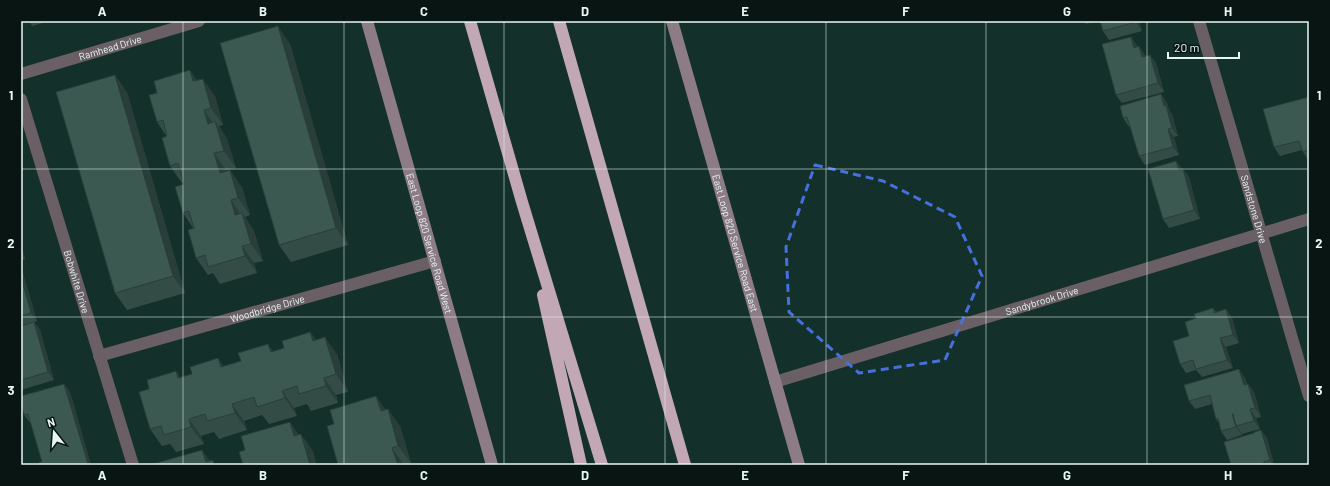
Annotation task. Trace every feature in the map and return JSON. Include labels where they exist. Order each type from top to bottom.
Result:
[{"type":"highway","points":[[470,21],[522,202],[602,465]]},
{"type":"highway","points":[[558,21],[685,465]]},
{"type":"highway","points":[[522,202],[580,465]]},
{"type":"main road","name":"East Loop 820 Service Road West","points":[[367,21],[492,465]]},
{"type":"main road","name":"East Loop 820 Service Road East","points":[[672,21],[799,465]]},
{"type":"street","name":"Ramhead Drive","points":[[21,74],[199,21]]},
{"type":"street","name":"Sandstone Drive","points":[[1199,21],[1309,396]]},
{"type":"street","name":"Bobwhite Drive","points":[[21,99],[133,465]]},
{"type":"street","name":"Sandybrook Drive","points":[[775,382],[1309,218]]},
{"type":"street","name":"Woodbridge Drive","points":[[99,356],[435,261]]},
{"type":"highlighted area","points":[[815,165],[883,181],[955,217],[982,276],[945,360],[859,373],[789,312],[786,247]]},
{"type":"building","points":[[1100,21],[1136,21],[1136,22],[1103,31]]},
{"type":"building","points":[[278,26],[336,228],[279,245],[220,43]]},
{"type":"building","points":[[1131,37],[1134,48],[1139,46],[1142,57],[1150,55],[1158,83],[1116,95],[1102,44]]},
{"type":"building","points":[[190,70],[193,81],[203,79],[211,108],[204,110],[208,124],[215,121],[224,151],[214,153],[220,173],[230,170],[238,198],[231,200],[235,215],[242,213],[251,244],[242,246],[245,256],[208,267],[205,255],[196,258],[188,230],[194,228],[189,211],[183,213],[175,187],[184,184],[178,163],[170,166],[162,138],[167,136],[163,120],[157,122],[149,95],[157,93],[154,81]]},
{"type":"building","points":[[115,75],[173,276],[115,293],[56,92]]},
{"type":"building","points":[[1161,94],[1164,106],[1166,105],[1172,128],[1168,129],[1173,147],[1139,156],[1127,117],[1123,118],[1120,106]]},
{"type":"building","points":[[1309,97],[1309,150],[1303,152],[1299,141],[1274,147],[1263,109]]},
{"type":"building","points":[[1176,161],[1179,170],[1183,169],[1194,210],[1163,219],[1148,169]]},
{"type":"building","points":[[21,277],[31,313],[21,316]]},
{"type":"building","points":[[1213,308],[1214,313],[1226,309],[1233,335],[1220,338],[1227,360],[1196,369],[1193,360],[1180,364],[1173,341],[1189,336],[1185,322],[1196,318],[1194,314]]},
{"type":"building","points":[[34,322],[48,372],[21,380],[21,326]]},
{"type":"building","points":[[310,332],[313,341],[325,337],[336,374],[324,378],[326,386],[299,394],[297,386],[282,391],[285,398],[257,407],[254,397],[232,404],[235,413],[207,421],[205,414],[189,419],[191,427],[164,435],[161,426],[150,429],[139,392],[149,389],[147,380],[176,371],[178,378],[192,374],[190,367],[218,358],[221,367],[241,361],[238,353],[268,344],[271,352],[284,348],[282,341]]},
{"type":"building","points":[[1239,369],[1244,385],[1248,384],[1255,408],[1250,409],[1254,421],[1236,426],[1232,414],[1236,427],[1221,431],[1218,418],[1216,419],[1210,395],[1189,401],[1184,385]]},
{"type":"building","points":[[64,384],[88,464],[39,465],[39,462],[42,462],[28,414],[24,415],[21,396]]},
{"type":"building","points":[[376,396],[381,411],[388,409],[398,446],[392,448],[398,465],[345,465],[345,463],[338,465],[327,426],[334,424],[330,410]]},
{"type":"building","points":[[290,422],[294,436],[301,434],[310,465],[243,465],[239,452],[245,450],[241,436]]},
{"type":"building","points":[[1261,430],[1270,460],[1264,462],[1264,465],[1231,465],[1224,442]]},
{"type":"building","points":[[202,450],[206,462],[213,460],[214,465],[153,464]]}]
